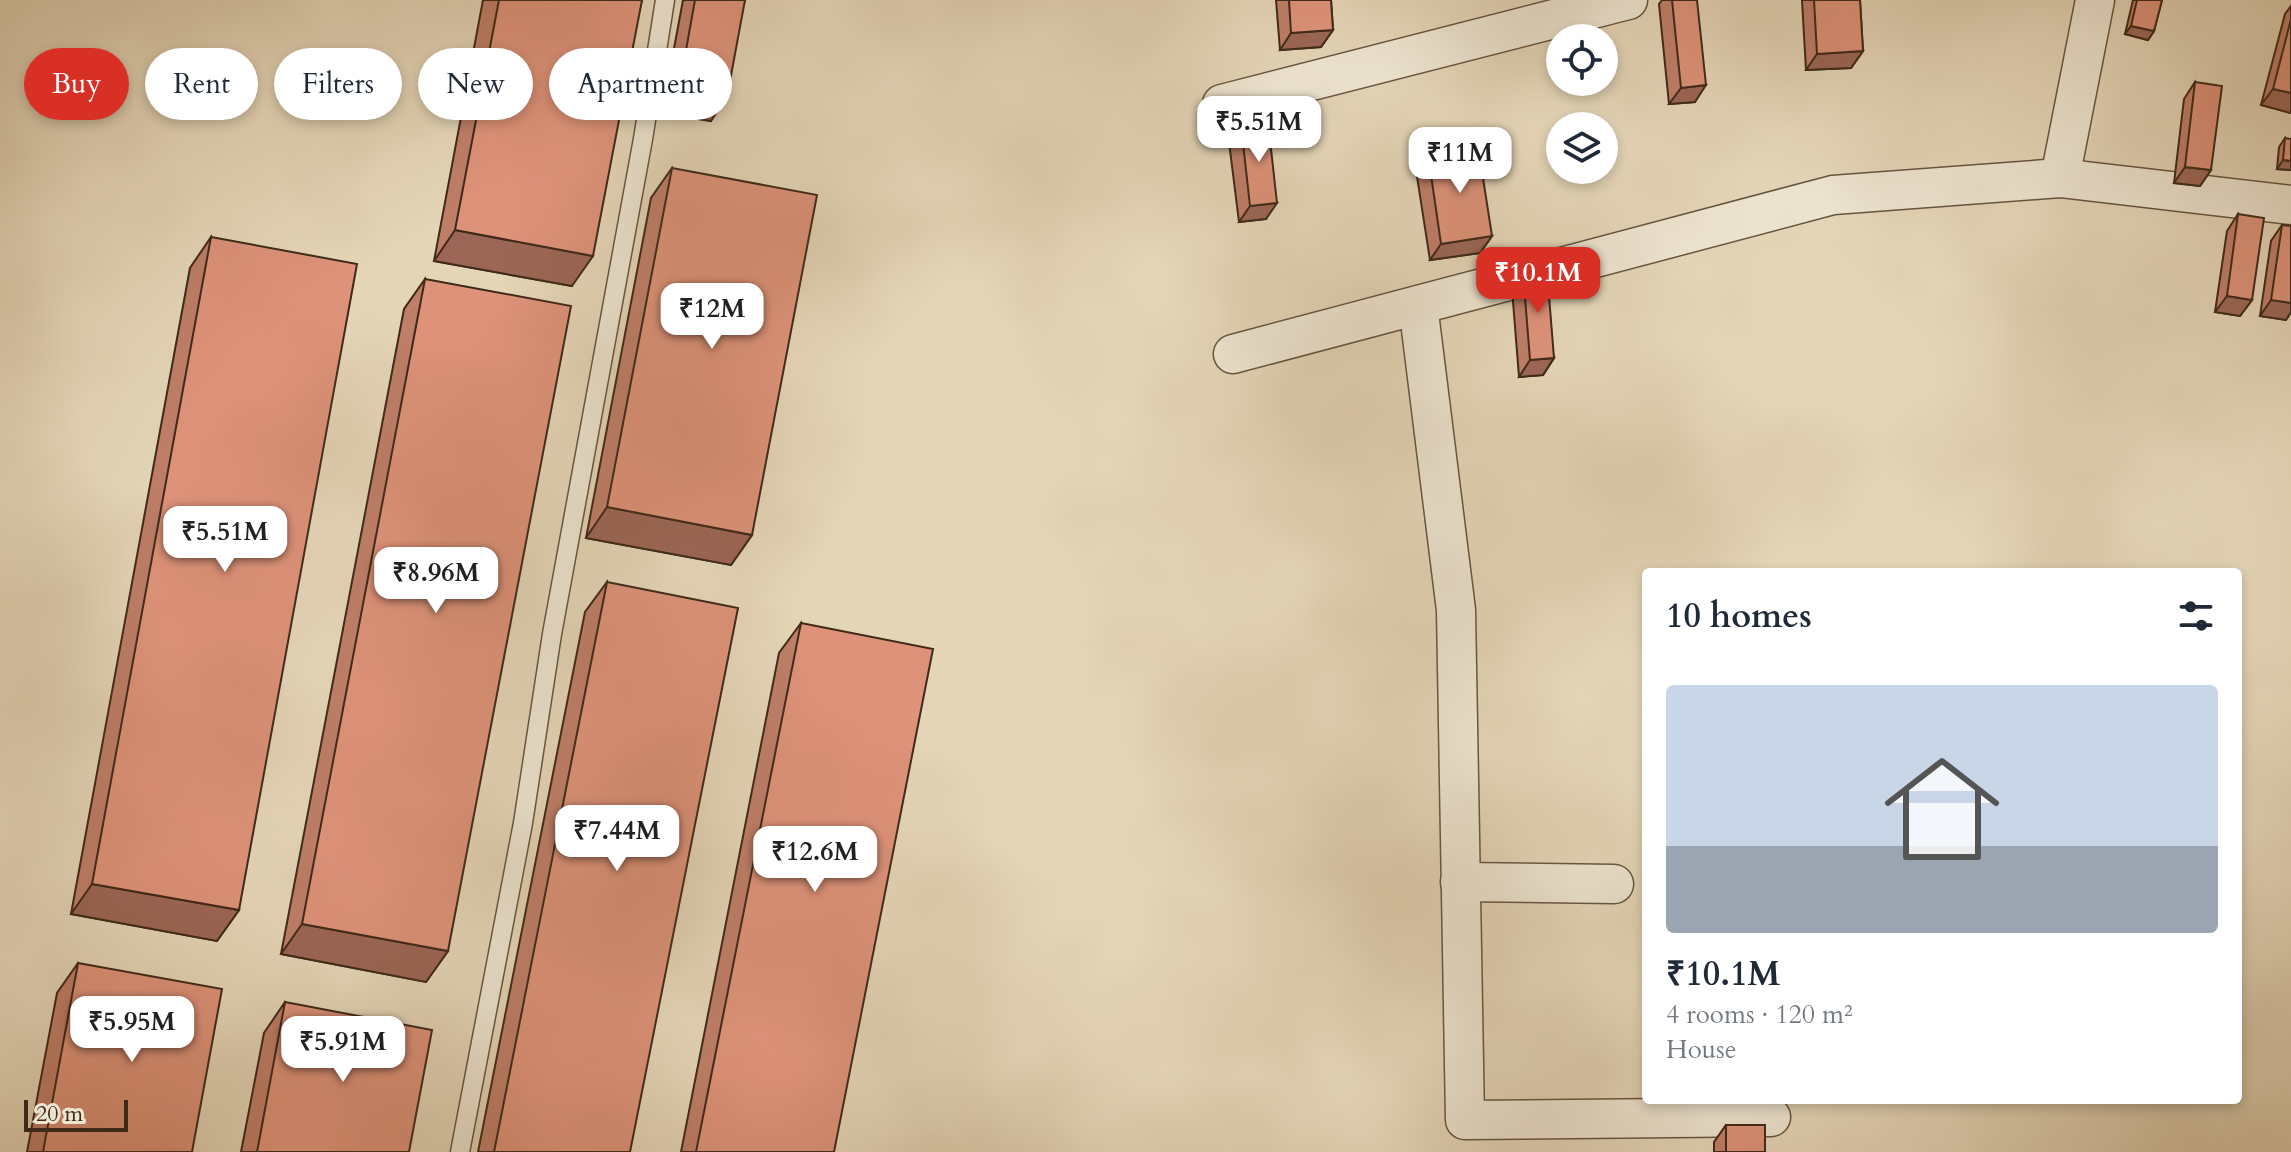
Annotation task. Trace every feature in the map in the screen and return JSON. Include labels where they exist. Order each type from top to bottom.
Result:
[{"type":"street","points":[[1222,104],[1628,0]]},
{"type":"street","points":[[2060,178],[2095,0]]},
{"type":"street","points":[[1233,354],[1833,195],[2060,178],[2291,205]]},
{"type":"street","points":[[1418,305],[1456,610],[1465,1120],[1771,1117]]},
{"type":"street","points":[[1460,882],[1614,884]]},
{"type":"lane","points":[[460,1152],[523,823],[552,634],[665,0]]},
{"type":"building","points":[[499,0],[642,0],[633,48],[549,48],[549,120],[619,120],[593,256],[455,230],[476,120],[533,120],[533,48],[490,48]]},
{"type":"building","points":[[695,0],[745,0],[732,70],[732,48],[686,48]]},
{"type":"building","points":[[1289,0],[1331,0],[1333,30],[1291,33]]},
{"type":"building","points":[[1672,0],[1697,0],[1706,85],[1681,88]]},
{"type":"building","points":[[1814,0],[1860,0],[1863,51],[1817,54]]},
{"type":"building","points":[[2137,0],[2162,0],[2154,31],[2131,26]]},
{"type":"building","points":[[2291,19],[2291,93],[2273,89]]},
{"type":"building","points":[[2195,82],[2222,86],[2211,170],[2185,167]]},
{"type":"building","points":[[1268,122],[1277,203],[1250,206],[1241,125]]},
{"type":"building","points":[[2285,138],[2291,139],[2291,161],[2283,160]]},
{"type":"building","points":[[1478,146],[1492,236],[1441,244],[1428,154]]},
{"type":"building","points":[[672,168],[817,195],[752,535],[607,507]]},
{"type":"building","points":[[2238,214],[2264,218],[2252,300],[2227,296]]},
{"type":"building","points":[[2282,225],[2291,226],[2291,303],[2271,300]]},
{"type":"building","points":[[211,237],[357,264],[239,910],[92,884]]},
{"type":"building","points":[[1547,271],[1554,358],[1530,360],[1523,272]]},
{"type":"building","points":[[425,279],[571,306],[448,951],[302,924]]},
{"type":"building","points":[[607,582],[738,608],[630,1152],[494,1152]]},
{"type":"building","points":[[801,623],[933,649],[834,1152],[696,1152]]},
{"type":"building","points":[[78,963],[222,989],[192,1152],[43,1152]]},
{"type":"building","points":[[285,1002],[432,1030],[409,1152],[257,1152]]},
{"type":"building","points":[[1726,1125],[1765,1125],[1765,1152],[1726,1152]]}]
